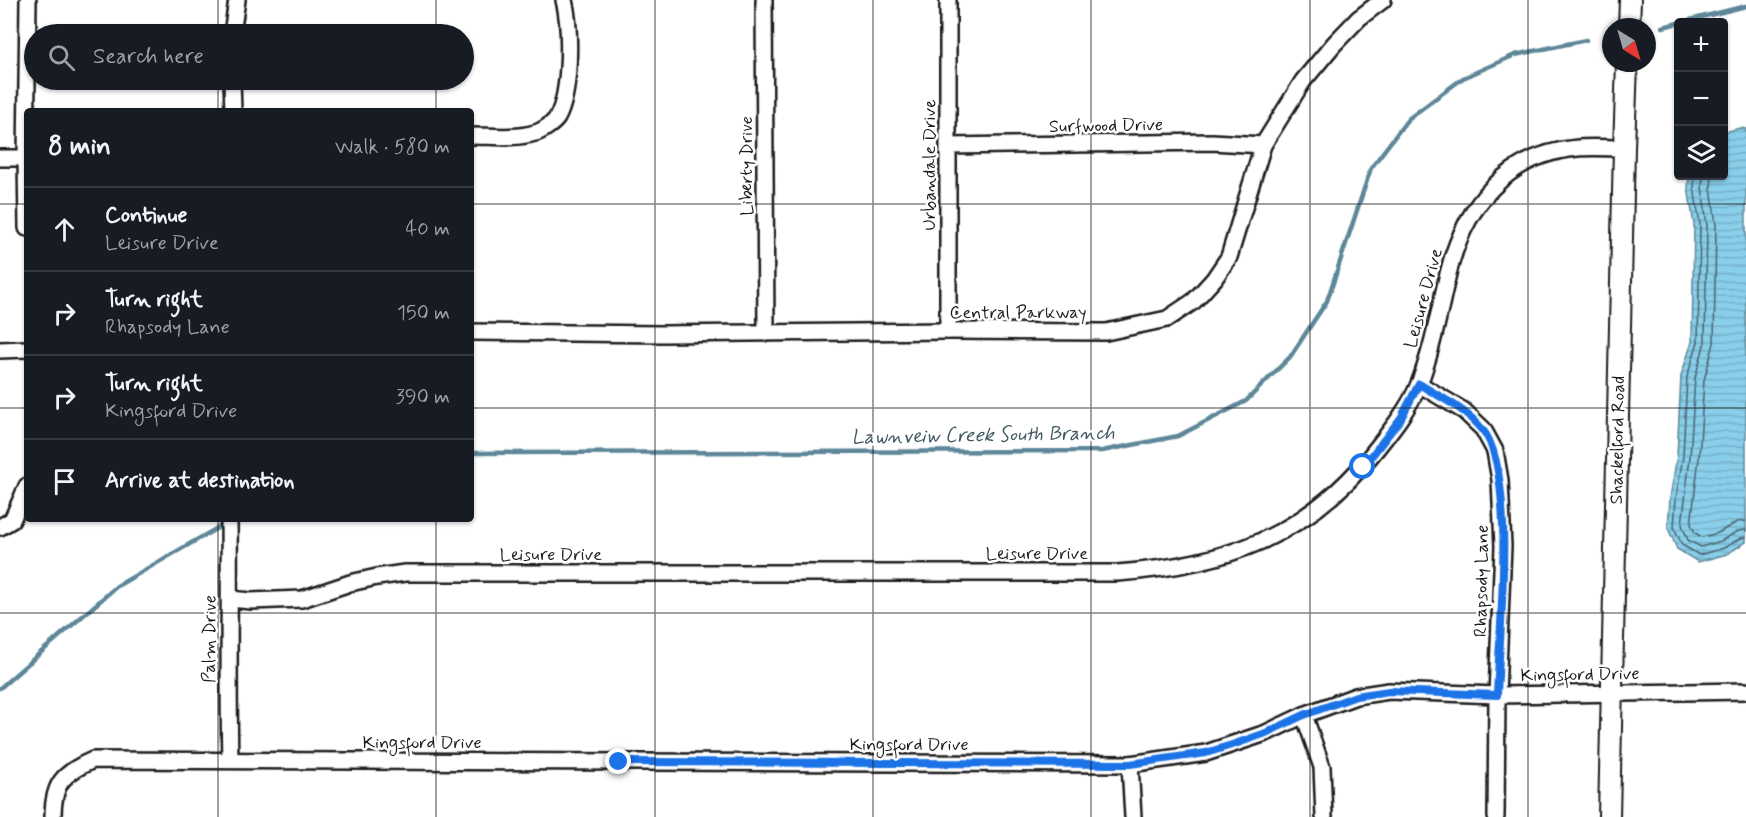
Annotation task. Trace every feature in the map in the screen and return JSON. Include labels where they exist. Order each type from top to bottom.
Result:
[{"type":"main road","points":[[1629,18],[1630,0]]},
{"type":"main road","name":"Shackelford Road","points":[[1609,817],[1627,72]]},
{"type":"street","points":[[28,0],[28,24]]},
{"type":"street","points":[[233,24],[237,0]]},
{"type":"street","points":[[474,136],[537,133],[556,119],[565,96],[568,56],[568,17],[564,0]]},
{"type":"street","name":"Liberty Drive","points":[[764,0],[766,332]]},
{"type":"street","name":"Urbandale Drive","points":[[948,0],[948,331]]},
{"type":"street","name":"Central Parkway","points":[[474,332],[663,334],[1106,332],[1167,319],[1194,301],[1214,279],[1229,256],[1263,145],[1303,81],[1359,18],[1383,0]]},
{"type":"street","points":[[27,90],[27,108]]},
{"type":"street","points":[[232,90],[232,108]]},
{"type":"street","name":"Surfwood Drive","points":[[949,146],[1212,142],[1263,145]]},
{"type":"street","name":"Leisure Drive","points":[[230,599],[251,601],[302,599],[350,583],[405,573],[1117,573],[1184,566],[1248,549],[1308,515],[1337,492],[1363,467],[1401,418],[1419,384],[1462,231],[1482,198],[1511,172],[1525,163],[1548,154],[1577,148],[1623,148]]},
{"type":"street","points":[[0,158],[24,158]]},
{"type":"street","points":[[0,350],[24,349]]},
{"type":"street","name":"Rhapsody Lane","points":[[1419,384],[1464,411],[1483,429],[1495,452],[1500,480],[1503,546],[1497,695],[1496,817]]},
{"type":"street","points":[[6,524],[24,491]]},
{"type":"street","name":"Palm Drive","points":[[229,522],[230,599],[227,666],[230,760]]},
{"type":"street","name":"Kingsford Drive","points":[[53,817],[56,788],[64,777],[78,766],[93,760],[1130,764],[1206,753],[1266,733],[1304,715],[1356,696],[1389,691],[1497,695],[1746,691]]},
{"type":"street","points":[[1304,715],[1322,767],[1324,817]]},
{"type":"street","points":[[1130,764],[1133,817]]},
{"type":"water","points":[[1746,129],[1746,542],[1727,554],[1698,562],[1677,549],[1668,528],[1677,456],[1681,376],[1692,342],[1694,225],[1688,187],[1689,180],[1728,180],[1728,131]]},
{"type":"waterway","name":"Lawnveiw Creek South Branch","points":[[1698,18],[1746,6]]},
{"type":"waterway","name":"Lawnveiw Creek South Branch","points":[[1663,27],[1674,24]]},
{"type":"waterway","name":"Lawnveiw Creek South Branch","points":[[474,453],[1102,451],[1178,436],[1246,401],[1290,357],[1327,301],[1371,168],[1408,119],[1463,78],[1515,55],[1586,40]]},
{"type":"waterway","name":"Lawnveiw Creek South Branch","points":[[0,688],[117,586],[226,523]]},
{"type":"route","points":[[619,762],[1130,764],[1206,753],[1266,733],[1304,715],[1356,696],[1389,691],[1497,695],[1503,546],[1502,509],[1495,452],[1483,429],[1464,411],[1419,384],[1401,418],[1363,467]]}]
